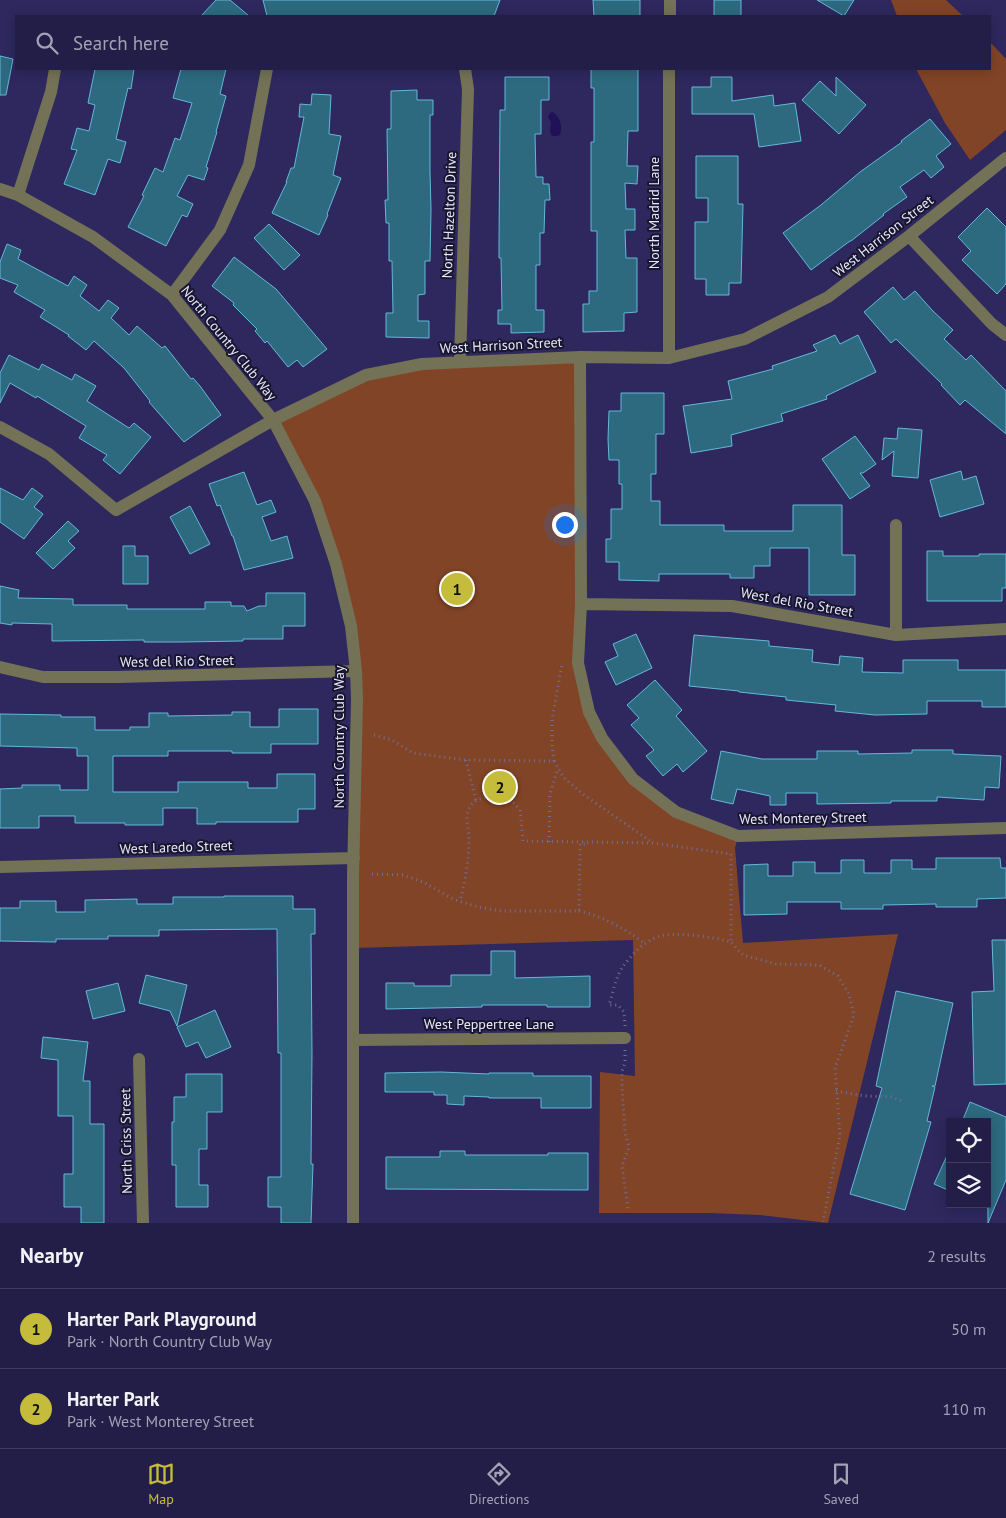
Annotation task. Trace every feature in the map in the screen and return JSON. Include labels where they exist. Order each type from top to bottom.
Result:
[{"type":"street","points":[[670,0],[670,15]]},
{"type":"street","points":[[18,195],[51,92],[55,70]]},
{"type":"street","points":[[172,295],[220,230],[249,165],[267,70]]},
{"type":"street","name":"North Hazelton Drive","points":[[460,362],[468,89],[464,70]]},
{"type":"street","name":"North Madrid Lane","points":[[668,358],[669,70]]},
{"type":"street","name":"West Harrison Street","points":[[0,427],[49,454],[116,510],[272,420],[366,375],[422,364],[580,357],[668,358],[745,339],[828,297],[909,236],[1006,158]]},
{"type":"street","name":"North Country Club Way","points":[[0,189],[18,195],[93,237],[172,295],[272,420],[315,500],[336,564],[350,626],[356,671],[353,1223]]},
{"type":"street","points":[[909,236],[992,324],[1006,335]]},
{"type":"street","name":"West Monterey Street","points":[[580,357],[581,604],[578,663],[589,712],[602,738],[633,779],[676,812],[738,836],[1006,828]]},
{"type":"street","points":[[896,525],[896,635]]},
{"type":"street","name":"West del Rio Street","points":[[581,604],[732,606],[896,635],[1006,629]]},
{"type":"street","name":"West del Rio Street","points":[[0,667],[43,677],[356,671]]},
{"type":"street","name":"West Laredo Street","points":[[0,867],[354,858]]},
{"type":"street","name":"West Peppertree Lane","points":[[353,1040],[625,1038]]},
{"type":"street","name":"North Criss Street","points":[[140,1059],[143,1223]]},
{"type":"path","points":[[562,664],[552,720],[554,761],[564,778],[584,795],[654,843]]},
{"type":"path","points":[[374,735],[392,740],[413,753],[466,760],[554,761]]},
{"type":"path","points":[[466,760],[476,801]]},
{"type":"path","points":[[548,842],[550,794],[558,768]]},
{"type":"path","points":[[460,901],[464,887],[469,839],[467,818],[470,808],[483,797],[492,797],[511,800],[520,810],[523,841],[654,843],[731,854],[730,942]]},
{"type":"path","points":[[579,911],[580,844],[654,843]]},
{"type":"path","points":[[372,874],[403,875],[423,882],[460,901],[478,907],[501,911],[579,911],[610,921],[644,943]]},
{"type":"path","points":[[628,1209],[622,1166],[628,1147],[622,1088],[622,1072],[625,1063],[624,1012],[618,1005],[609,1004],[622,969],[644,943],[665,934],[711,937],[730,942],[743,955],[776,964],[819,966],[838,976],[849,994],[854,1015],[835,1068],[840,1135],[823,1222]]},
{"type":"path","points":[[836,1091],[865,1096],[891,1097],[902,1101]]},
{"type":"shaded area","points":[[891,0],[946,0],[962,15],[897,15]]},
{"type":"shaded area","points":[[991,43],[1006,59],[1006,130],[970,160],[945,123],[917,70],[991,70]]},
{"type":"shaded area","points":[[553,112],[561,125],[560,135],[557,136],[552,136],[550,132],[551,122],[548,117]]},
{"type":"shaded area","points":[[580,357],[578,663],[589,712],[633,779],[676,812],[738,836],[735,848],[743,943],[898,934],[828,1223],[760,1215],[599,1213],[600,1072],[635,1076],[633,940],[353,948],[357,700],[336,564],[273,420],[366,375],[422,364]]},
{"type":"building","points":[[216,0],[230,0],[248,15],[202,15]]},
{"type":"building","points":[[263,0],[500,0],[494,15],[267,15]]},
{"type":"building","points":[[593,0],[640,0],[640,15],[594,15]]},
{"type":"building","points":[[714,0],[741,0],[741,15],[714,15]]},
{"type":"building","points":[[817,0],[854,0],[845,15]]},
{"type":"building","points":[[0,56],[13,59],[6,95],[0,95]]},
{"type":"building","points":[[95,70],[134,70],[131,89],[128,88],[116,139],[126,142],[120,163],[108,159],[95,195],[64,184],[77,150],[71,149],[77,128],[89,131],[95,105],[88,103]]},
{"type":"building","points":[[181,70],[226,70],[220,94],[226,96],[204,180],[188,175],[177,196],[193,204],[187,217],[182,215],[166,246],[128,227],[144,196],[142,195],[155,168],[163,172],[175,138],[180,140],[192,103],[173,98]]},
{"type":"building","points":[[591,70],[638,70],[638,131],[628,131],[627,166],[638,166],[637,184],[625,183],[626,209],[635,209],[635,230],[625,230],[626,258],[637,258],[637,312],[624,313],[624,331],[583,332],[583,304],[589,304],[589,291],[597,291],[597,231],[591,231],[591,142],[594,142],[594,88],[591,88]]},
{"type":"building","points":[[505,77],[549,77],[549,100],[541,100],[541,134],[535,134],[536,177],[543,177],[543,184],[549,184],[550,200],[545,200],[544,233],[540,233],[540,265],[536,265],[536,310],[544,310],[544,332],[511,333],[511,324],[498,324],[498,310],[502,310],[501,258],[499,258],[500,110],[505,110]]},
{"type":"building","points":[[711,77],[732,77],[732,101],[773,95],[774,106],[795,103],[801,141],[759,147],[754,114],[692,114],[692,87],[711,87]]},
{"type":"building","points":[[836,77],[866,105],[839,134],[802,100],[820,81],[836,96]]},
{"type":"building","points":[[417,90],[417,100],[433,100],[433,115],[430,115],[430,261],[425,261],[425,294],[418,295],[418,321],[429,321],[429,338],[386,337],[386,313],[393,313],[392,261],[389,261],[389,223],[386,223],[385,200],[388,200],[387,129],[391,129],[391,91]]},
{"type":"building","points":[[312,94],[331,95],[329,134],[341,136],[333,175],[341,178],[319,235],[272,213],[287,182],[291,168],[294,168],[304,117],[299,117],[300,104],[311,105]]},
{"type":"building","points":[[930,119],[951,144],[936,156],[944,167],[931,178],[924,170],[900,187],[907,197],[811,270],[783,233]]},
{"type":"building","points":[[696,156],[738,156],[738,204],[743,204],[741,283],[729,283],[729,295],[706,295],[706,279],[695,279],[695,222],[708,222],[708,198],[696,198]]},
{"type":"building","points":[[987,208],[1006,227],[1006,284],[997,294],[962,260],[971,251],[958,237]]},
{"type":"building","points":[[269,224],[300,255],[284,270],[254,238]]},
{"type":"building","points":[[7,244],[21,250],[18,259],[68,286],[74,276],[87,285],[80,296],[99,311],[108,300],[119,308],[111,318],[129,335],[137,326],[162,348],[165,346],[191,379],[193,378],[200,386],[221,415],[184,442],[149,402],[124,368],[94,341],[86,350],[69,335],[40,317],[45,310],[14,292],[18,285],[0,278],[0,262]]},
{"type":"building","points":[[234,257],[276,289],[327,349],[303,367],[297,360],[288,367],[267,341],[265,343],[255,331],[257,329],[233,305],[234,303],[212,286]]},
{"type":"building","points":[[893,287],[904,300],[915,291],[953,330],[944,339],[966,360],[971,355],[1006,391],[1006,434],[965,400],[960,405],[942,384],[896,339],[891,343],[864,312]]},
{"type":"building","points":[[835,335],[840,344],[858,335],[876,372],[826,396],[827,399],[781,414],[783,421],[731,435],[732,446],[691,453],[683,406],[732,399],[728,381],[773,369],[772,366],[817,351],[813,345]]},
{"type":"building","points":[[9,355],[39,370],[42,364],[72,380],[75,374],[96,386],[87,401],[129,428],[134,423],[151,437],[120,474],[103,460],[107,455],[79,438],[86,426],[37,396],[36,398],[10,383],[0,403],[0,373]]},
{"type":"building","points":[[621,393],[664,393],[664,434],[656,434],[656,474],[651,474],[651,501],[660,501],[660,525],[724,525],[724,531],[793,531],[793,505],[842,505],[842,555],[855,555],[855,595],[809,595],[809,548],[770,548],[770,566],[754,566],[754,578],[730,578],[730,574],[659,574],[659,581],[619,580],[619,562],[606,562],[606,539],[611,539],[611,509],[622,509],[622,484],[619,484],[619,460],[609,460],[608,439],[609,411],[621,411]]},
{"type":"building","points":[[898,428],[922,430],[918,478],[892,476],[894,451],[882,460],[884,438],[897,439]]},
{"type":"building","points":[[855,436],[876,464],[860,473],[870,486],[850,499],[822,459]]},
{"type":"building","points":[[961,471],[963,480],[976,476],[984,504],[940,517],[930,480]]},
{"type":"building","points":[[244,472],[257,505],[271,500],[276,512],[262,517],[271,541],[287,536],[293,558],[244,570],[233,536],[220,505],[217,506],[209,484]]},
{"type":"building","points":[[0,488],[23,500],[32,488],[43,496],[34,507],[43,514],[24,539],[0,522]]},
{"type":"building","points":[[190,506],[210,544],[190,554],[170,517]]},
{"type":"building","points":[[68,521],[79,531],[68,541],[75,548],[53,569],[36,553]]},
{"type":"building","points":[[123,546],[135,546],[135,556],[148,556],[148,584],[123,584]]},
{"type":"building","points":[[927,551],[943,551],[943,556],[1006,554],[1006,588],[1002,588],[1002,601],[927,601]]},
{"type":"building","points":[[0,586],[19,590],[18,598],[73,599],[73,605],[127,605],[127,609],[205,609],[205,602],[231,602],[231,606],[244,606],[247,611],[259,606],[266,606],[266,593],[305,593],[305,626],[283,626],[283,639],[182,642],[144,642],[144,640],[52,641],[52,624],[12,623],[12,625],[0,623]]},
{"type":"building","points":[[636,634],[652,668],[616,685],[605,662],[618,656],[613,644]]},
{"type":"building","points":[[694,635],[769,641],[769,646],[813,650],[812,662],[839,665],[840,656],[863,658],[862,672],[903,673],[903,660],[958,660],[958,670],[1006,670],[1006,707],[982,707],[982,701],[927,701],[927,714],[875,715],[835,711],[836,705],[786,700],[786,697],[689,686]]},
{"type":"building","points":[[655,680],[682,710],[676,716],[707,751],[683,772],[677,764],[663,776],[646,756],[654,750],[631,725],[639,718],[627,705]]},
{"type":"building","points":[[279,709],[318,709],[318,744],[271,744],[271,753],[168,751],[168,756],[113,756],[113,792],[178,792],[178,782],[248,782],[248,788],[277,788],[277,774],[315,774],[315,809],[298,809],[298,822],[216,822],[216,824],[197,824],[197,808],[163,808],[163,825],[75,823],[75,816],[39,816],[39,828],[0,828],[0,789],[22,788],[22,785],[60,785],[60,790],[88,790],[88,756],[77,756],[77,748],[0,746],[0,714],[95,717],[95,730],[130,730],[130,727],[149,727],[149,713],[168,713],[168,716],[232,715],[232,712],[250,712],[250,727],[279,727]]},
{"type":"building","points":[[912,750],[953,750],[953,754],[1001,756],[999,788],[985,787],[984,800],[937,797],[937,801],[817,804],[817,793],[786,793],[786,805],[770,805],[770,796],[737,789],[733,804],[711,799],[721,751],[762,759],[817,759],[817,751],[858,751],[858,754],[912,753]]},
{"type":"building","points":[[936,858],[1000,858],[1001,868],[1006,868],[1006,898],[977,899],[977,907],[936,907],[936,904],[883,905],[883,909],[841,909],[841,902],[787,902],[787,914],[744,915],[744,865],[768,864],[768,876],[793,876],[793,862],[815,862],[815,873],[841,873],[841,860],[864,860],[864,873],[891,873],[891,860],[912,860],[912,869],[936,869]]},
{"type":"building","points":[[293,896],[293,909],[315,909],[315,934],[311,934],[311,1164],[313,1164],[311,1223],[281,1223],[281,1207],[268,1207],[268,1177],[281,1177],[281,1053],[278,1053],[277,929],[159,930],[159,936],[108,936],[108,939],[56,939],[56,942],[0,941],[0,908],[20,908],[20,901],[56,901],[56,912],[85,912],[85,900],[137,899],[137,904],[173,904],[173,897]]},
{"type":"building","points":[[992,940],[1006,940],[1006,1084],[974,1085],[972,992],[994,991]]},
{"type":"building","points":[[491,951],[515,951],[515,978],[590,976],[590,1007],[482,1005],[482,1007],[386,1009],[386,983],[414,983],[414,986],[451,986],[451,975],[491,975]]},
{"type":"building","points":[[146,975],[187,985],[177,1026],[170,1011],[139,1003]]},
{"type":"building","points":[[118,983],[125,1011],[93,1019],[86,991]]},
{"type":"building","points":[[896,991],[953,1003],[935,1086],[932,1086],[935,1087],[927,1121],[931,1122],[905,1210],[850,1194],[882,1088],[876,1086]]},
{"type":"building","points":[[215,1010],[231,1047],[206,1058],[198,1042],[186,1047],[177,1027]]},
{"type":"building","points":[[43,1037],[88,1042],[83,1081],[90,1081],[90,1124],[104,1124],[104,1223],[81,1223],[81,1207],[64,1207],[64,1174],[73,1174],[73,1116],[58,1116],[58,1060],[41,1058]]},
{"type":"building","points":[[385,1073],[533,1073],[533,1076],[591,1076],[591,1108],[541,1108],[541,1098],[464,1096],[464,1105],[447,1104],[447,1095],[434,1095],[434,1092],[385,1092]]},
{"type":"building","points":[[186,1074],[222,1074],[222,1112],[207,1112],[207,1149],[199,1149],[199,1185],[208,1185],[208,1207],[176,1207],[176,1165],[172,1165],[172,1122],[174,1122],[174,1097],[186,1097]]},
{"type":"building","points":[[970,1102],[1006,1117],[1006,1180],[988,1223],[988,1208],[991,1208],[991,1118],[964,1118]]},
{"type":"building","points":[[440,1151],[465,1151],[465,1155],[588,1153],[588,1190],[386,1189],[386,1157],[440,1157]]},
{"type":"building","points":[[946,1158],[946,1189],[934,1184]]},
{"type":"place","name":"Harter Park Playground","points":[[457,589]]},
{"type":"place","name":"Harter Park","points":[[500,787]]}]
